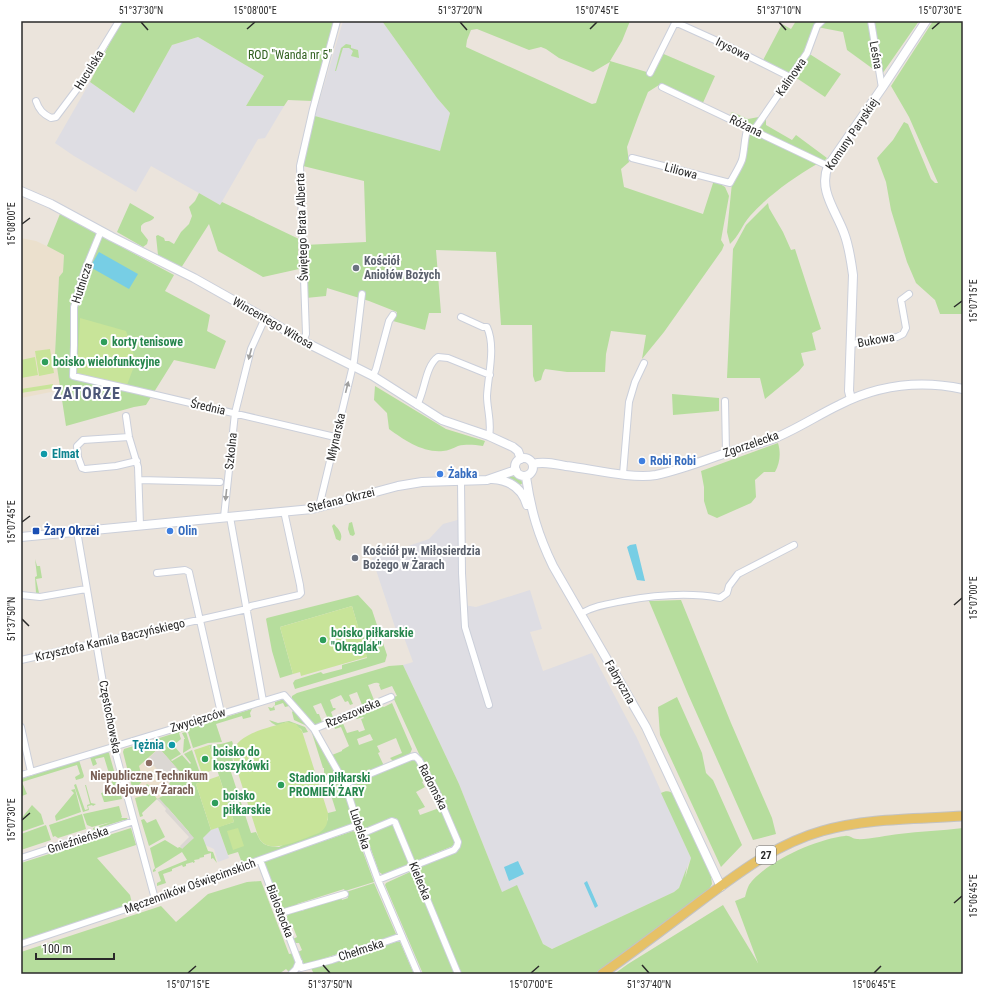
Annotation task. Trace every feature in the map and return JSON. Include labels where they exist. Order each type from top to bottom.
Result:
[{"type":"main road","name":"27","points":[[602,974],[746,868],[773,851],[795,840],[840,826],[869,822],[963,816]]},
{"type":"street","name":"Huculska","points":[[36,101],[38,107],[44,114],[51,118],[56,117],[80,85],[119,21]]},
{"type":"street","name":"Świętego Brata Alberta","points":[[303,341],[306,334],[300,166],[313,109],[337,21]]},
{"type":"street","name":"Kalinowa","points":[[751,129],[808,53],[817,26],[822,21]]},
{"type":"street","name":"Leśna","points":[[871,21],[882,88]]},
{"type":"street","name":"Komuny Paryskiej","points":[[851,399],[849,390],[853,275],[851,258],[845,237],[829,201],[824,183],[825,174],[828,166],[926,21]]},
{"type":"street","name":"Irysowa","points":[[675,22],[726,45],[790,77]]},
{"type":"street","points":[[650,73],[675,22]]},
{"type":"street","name":"Różana","points":[[662,87],[828,166]]},
{"type":"street","name":"Liliowa","points":[[632,158],[730,183],[739,168],[745,137],[751,129]]},
{"type":"street","name":"Wincentego Witosa","points":[[21,191],[51,204],[194,278],[303,341],[352,367],[373,376],[442,420],[489,436],[513,447],[518,452],[521,459]]},
{"type":"street","name":"Hutnicza","points":[[81,379],[72,375],[74,307],[85,270],[101,231]]},
{"type":"street","name":"Młynarska","points":[[319,507],[352,367],[359,328],[362,294]]},
{"type":"street","name":"Bukowa","points":[[851,344],[897,337],[903,334],[906,328],[900,300],[909,294]]},
{"type":"street","points":[[373,376],[389,321],[393,315]]},
{"type":"street","points":[[461,317],[483,327],[487,327],[490,332],[491,364],[487,396],[490,431],[489,436]]},
{"type":"street","name":"Szkolna","points":[[227,517],[235,413],[251,350],[264,318]]},
{"type":"street","points":[[417,405],[433,362],[438,357],[448,358],[490,375]]},
{"type":"street","points":[[623,474],[629,402],[635,382],[644,363]]},
{"type":"street","name":"Średnia","points":[[81,379],[140,391],[335,437]]},
{"type":"street","name":"Zgorzelecka","points":[[533,464],[554,464],[623,474],[655,475],[775,438],[851,399],[880,389],[897,386],[937,384],[963,389]]},
{"type":"street","points":[[725,401],[726,454]]},
{"type":"street","points":[[126,416],[129,436],[137,462],[140,525]]},
{"type":"street","points":[[129,436],[83,440],[78,444],[76,449],[78,457],[82,468],[85,469],[137,462]]},
{"type":"street","points":[[521,459],[527,459],[533,464],[532,472],[526,476],[520,475],[516,470],[516,465],[521,459]]},
{"type":"street","name":"Stefana Okrzei","points":[[21,537],[319,507],[398,486],[422,482],[492,479],[516,470]]},
{"type":"street","name":"Fabryczna","points":[[526,476],[534,520],[546,552],[646,727],[721,886]]},
{"type":"street","points":[[492,479],[506,481],[518,489],[525,499],[534,520]]},
{"type":"street","points":[[139,480],[220,482]]},
{"type":"street","points":[[461,481],[462,573],[465,627],[489,705]]},
{"type":"street","name":"Krzysztofa Kamila Baczyńskiego","points":[[21,660],[200,620],[299,595],[301,593],[300,585],[284,511]]},
{"type":"street","points":[[227,517],[247,609],[263,701]]},
{"type":"street","name":"Częstochowska","points":[[77,531],[114,747],[155,899]]},
{"type":"street","points":[[582,613],[592,608],[636,598],[662,595],[709,596],[720,598],[727,593],[729,586],[738,574],[794,545]]},
{"type":"street","name":"Krzysztofa Kamila Baczyńskiego","points":[[157,573],[185,570],[189,572],[221,713]]},
{"type":"street","points":[[21,595],[40,597],[86,589]]},
{"type":"street","name":"Zwycięzców","points":[[21,775],[284,695]]},
{"type":"street","name":"Lubelska","points":[[284,695],[314,729],[345,784],[378,880],[418,974]]},
{"type":"street","name":"Rzeszowska","points":[[314,729],[391,697]]},
{"type":"street","points":[[21,727],[31,772]]},
{"type":"street","name":"Radomska","points":[[345,784],[411,756],[415,756],[419,760],[437,793],[458,842],[454,850],[414,866]]},
{"type":"street","name":"Gnieźnieńska","points":[[21,858],[134,821]]},
{"type":"street","name":"Kielecka","points":[[361,834],[394,822],[414,866],[458,974]]},
{"type":"street","name":"Męczenników Oświęcimskich","points":[[21,944],[155,899],[358,825]]},
{"type":"street","name":"Białostocka","points":[[260,860],[299,962]]},
{"type":"street","points":[[378,880],[414,866]]},
{"type":"street","points":[[281,913],[345,894]]},
{"type":"street","name":"Chełmska","points":[[299,962],[301,968],[338,958],[402,936]]},
{"type":"street","points":[[291,974],[296,969],[299,962]]},
{"type":"shaded area","points":[[343,21],[382,21],[437,98],[450,113],[440,152],[315,116]]},
{"type":"shaded area","points":[[198,37],[264,76],[246,106],[284,106],[265,138],[258,139],[220,205],[151,166],[136,192],[74,156],[55,143],[90,82],[134,113],[172,45]]},
{"type":"shaded area","points":[[21,238],[36,241],[64,254],[63,272],[59,277],[55,354],[61,390],[21,398]]},
{"type":"shaded area","points":[[461,519],[464,605],[476,607],[530,590],[542,629],[530,632],[543,671],[592,653],[637,738],[691,858],[679,888],[674,892],[552,949],[543,944],[517,886],[502,892],[459,784],[403,665],[413,662],[402,632],[397,633],[372,558],[429,539],[443,524]]},
{"type":"shaded area","name":"Niepubliczne Technikum Kolejowe w Żarach","points":[[153,740],[192,784],[137,807],[123,752],[124,749]]},
{"type":"shaded area","points":[[159,748],[181,773],[169,783],[148,759]]},
{"type":"shaded area","points":[[159,798],[194,838],[182,849],[180,846],[189,837],[165,811],[166,809],[157,799]]},
{"type":"shaded area","points":[[218,827],[229,858],[218,862],[214,849],[205,845],[203,838],[211,830]]},
{"type":"green space","name":"ROD \"Wanda nr 5\"","points":[[121,21],[334,21],[312,101],[288,100],[284,106],[246,106],[264,76],[198,37],[172,45],[134,113],[90,82]]},
{"type":"green space","points":[[382,21],[630,21],[622,41],[610,61],[650,73],[659,52],[715,76],[702,105],[659,85],[648,92],[627,147],[629,162],[621,169],[624,187],[703,214],[714,180],[725,187],[729,196],[721,240],[724,245],[722,250],[664,332],[642,359],[646,335],[611,331],[606,354],[605,372],[567,372],[545,369],[541,380],[535,382],[533,376],[532,325],[501,325],[496,252],[436,250],[441,313],[429,313],[425,330],[393,321],[397,312],[369,301],[327,288],[326,296],[306,298],[304,245],[366,242],[364,181],[303,166],[315,116],[440,151],[450,113],[437,98]],"holes":[[[477,29],[529,50],[541,47],[559,58],[593,72],[610,62],[596,103],[592,104],[466,47],[471,30]]]},
{"type":"green space","points":[[796,21],[919,21],[880,77],[880,74],[847,50],[843,32],[817,27],[808,53],[841,74],[825,97],[792,75],[762,62],[782,24],[791,29]]},
{"type":"green space","points":[[933,21],[963,21],[963,314],[940,314],[935,300],[916,283],[907,262],[891,210],[886,182],[877,158],[893,140],[904,122],[908,124],[931,179],[935,183],[938,183],[909,117],[891,86]]},
{"type":"green space","points":[[346,44],[351,45],[351,48],[358,50],[359,58],[351,56],[353,51],[349,48],[343,48],[335,71],[341,48]]},
{"type":"green space","points":[[732,112],[748,119],[764,116],[766,113],[766,125],[792,140],[796,135],[827,158],[824,161],[728,118]]},
{"type":"green space","points":[[753,132],[814,161],[817,164],[790,181],[765,201],[750,216],[736,238],[730,244],[727,232],[732,183],[748,134]]},
{"type":"green space","points":[[199,193],[220,205],[222,202],[299,239],[299,269],[263,277],[218,251],[209,224],[181,268],[158,255],[156,236],[158,235],[164,238],[165,241],[169,241],[174,244],[181,232],[189,224],[192,216],[189,207],[195,201]]},
{"type":"green space","points":[[130,203],[154,217],[152,220],[141,226],[141,231],[148,240],[147,244],[143,247],[117,232]]},
{"type":"green space","points":[[768,203],[769,208],[783,232],[791,250],[795,249],[821,329],[812,333],[816,350],[801,353],[804,365],[799,371],[765,399],[760,378],[727,378],[733,249],[746,225]]},
{"type":"green space","points":[[60,214],[174,275],[165,291],[210,315],[207,331],[226,341],[215,369],[174,360],[146,405],[66,426],[55,354],[59,277],[63,272],[64,255],[47,246]]},
{"type":"green space","name":"korty tenisowe","points":[[80,318],[126,331],[136,361],[127,385],[77,374]]},
{"type":"green space","name":"boisko wielofunkcyjne","points":[[50,349],[54,373],[39,376],[35,351]]},
{"type":"green space","points":[[35,357],[38,375],[21,378],[21,360]]},
{"type":"green space","points":[[53,384],[53,388],[21,393],[21,389]]},
{"type":"green space","points":[[375,386],[446,429],[485,441],[483,446],[464,445],[443,451],[436,451],[414,445],[389,429],[387,413],[374,400]]},
{"type":"green space","points":[[672,394],[719,398],[719,411],[673,415]]},
{"type":"green space","points":[[778,443],[780,458],[777,469],[775,472],[764,472],[755,480],[756,497],[751,503],[717,518],[708,514],[704,501],[704,487],[701,471]]},
{"type":"green space","points":[[512,476],[519,478],[523,483],[518,486],[503,478]]},
{"type":"green space","points":[[352,522],[355,534],[353,536],[350,535],[348,529],[349,523]]},
{"type":"green space","points":[[334,524],[341,534],[340,541],[336,539],[332,526]]},
{"type":"green space","points":[[35,559],[37,566],[40,566],[42,578],[36,579],[39,593],[36,593],[35,577],[37,576]]},
{"type":"green space","points":[[358,595],[372,610],[387,655],[385,662],[295,689],[293,683],[295,680],[321,672],[323,674],[342,669],[342,665],[367,658],[352,606],[280,627],[293,674],[280,678],[272,651],[266,619]]},
{"type":"green space","points":[[681,600],[731,723],[772,818],[776,834],[753,840],[688,694],[649,601]]},
{"type":"green space","name":"boisko piłkarskie \"Okrąglak\"","points":[[352,606],[367,657],[301,676],[300,672],[293,674],[280,627]]},
{"type":"green space","points":[[403,665],[459,784],[502,892],[517,885],[543,944],[552,949],[674,892],[679,888],[687,867],[685,878],[691,858],[661,793],[665,791],[675,795],[711,876],[712,884],[707,893],[597,974],[461,974],[416,866],[458,847],[440,794],[419,754],[393,697],[397,696],[392,686],[381,690],[380,684],[378,683],[368,685],[374,700],[362,705],[357,692],[349,695],[353,704],[350,705],[348,701],[345,702],[341,695],[330,700],[333,708],[336,709],[331,712],[333,717],[328,719],[321,703],[313,706],[317,714],[319,714],[322,722],[320,725],[315,726],[292,700],[292,696],[297,693],[389,666]]},
{"type":"green space","points":[[677,697],[702,753],[706,773],[713,780],[742,845],[721,867],[660,735],[658,707]]},
{"type":"green space","points":[[284,699],[313,730],[341,782],[355,823],[353,825],[242,863],[238,852],[228,855],[218,827],[234,822],[209,745],[232,741],[233,761],[228,763],[251,833],[256,832],[264,844],[279,847],[328,820],[328,813],[336,811],[324,773],[324,768],[311,730],[307,726],[294,720],[293,711],[289,706],[285,707],[283,703],[274,706],[275,702]]},
{"type":"green space","points":[[392,703],[412,749],[410,754],[393,761],[390,758],[402,753],[396,738],[377,746],[380,752],[378,753],[384,766],[371,771],[370,769],[367,770],[368,772],[352,778],[349,776],[350,779],[344,777],[332,755],[349,746],[341,727],[335,729],[333,725],[342,721],[347,733],[365,730],[361,719],[364,718],[357,719],[353,716],[379,705],[384,707]],"holes":[[[370,734],[373,740],[359,745],[357,739]]]},
{"type":"green space","points":[[274,706],[275,710],[270,711],[268,707],[272,708]]},
{"type":"green space","points":[[252,709],[250,713],[251,717],[243,719],[242,716],[216,724],[222,742],[208,743],[193,748],[187,729]]},
{"type":"green space","points":[[269,720],[278,723],[289,721],[305,727],[308,732],[303,733],[301,729],[287,722],[277,726]]},
{"type":"green space","points":[[287,722],[296,724],[302,731],[328,813],[328,819],[325,827],[319,833],[281,846],[270,846],[262,842],[258,836],[232,754],[235,747],[246,736],[254,732]]},
{"type":"green space","points":[[185,730],[179,733],[181,739],[175,744],[174,741],[170,742],[167,746],[170,749],[174,749],[175,747],[181,754],[171,760],[172,761],[182,755],[190,764],[191,763],[184,754],[192,750],[203,782],[196,784],[211,830],[203,838],[208,851],[213,852],[217,863],[213,858],[211,859],[211,853],[204,855],[204,857],[199,858],[200,859],[194,860],[195,862],[193,863],[186,864],[186,866],[183,867],[182,865],[163,874],[166,883],[157,886],[157,883],[161,881],[158,872],[187,860],[182,852],[155,869],[156,871],[153,872],[155,868],[150,848],[165,840],[178,848],[182,848],[189,839],[189,832],[168,808],[157,799],[172,791],[169,783],[181,773],[159,748],[139,766],[143,780],[139,785],[132,787],[123,752],[124,749]]},
{"type":"green space","points":[[186,732],[191,748],[183,753],[185,739],[182,733]]},
{"type":"green space","name":"boisko do koszykówki","points":[[209,745],[216,769],[202,774],[194,750]]},
{"type":"green space","points":[[108,752],[122,799],[104,802],[101,793],[105,792],[106,796],[115,793],[104,757],[95,759],[97,764],[93,766],[90,757]]},
{"type":"green space","points":[[79,760],[84,776],[83,778],[76,780],[75,777],[80,774],[77,765],[22,782],[27,794],[22,796],[21,779]]},
{"type":"green space","points":[[412,760],[417,761],[427,779],[422,782],[425,787],[416,792],[425,807],[418,810],[420,815],[442,807],[456,840],[453,846],[414,862],[396,818],[362,832],[348,786],[365,779],[368,784],[371,783],[368,777]]},
{"type":"green space","name":"boisko piłkarskie","points":[[219,776],[234,822],[211,830],[196,784]]},
{"type":"green space","points":[[76,784],[85,810],[88,809],[87,805],[90,804],[85,785],[91,803],[96,804],[93,806],[88,806],[89,810],[83,812],[74,785]]},
{"type":"green space","points":[[147,784],[152,787],[153,790],[134,795],[133,791],[143,788]]},
{"type":"green space","points":[[75,789],[81,812],[56,821],[55,816],[74,793],[71,790]]},
{"type":"green space","points":[[153,793],[157,799],[142,813],[143,816],[140,817],[135,798]]},
{"type":"green space","points":[[32,805],[41,814],[44,824],[21,832],[21,819]]},
{"type":"green space","points":[[119,806],[121,818],[127,818],[127,821],[124,820],[95,829],[98,831],[94,832],[93,828],[111,822],[92,827],[87,825],[83,814]]},
{"type":"green space","points":[[82,814],[86,829],[58,838],[55,836],[53,837],[49,825]]},
{"type":"green space","points":[[144,819],[147,823],[156,819],[165,837],[149,846],[141,820]]},
{"type":"green space","points":[[393,824],[409,865],[402,869],[401,867],[394,870],[395,872],[385,876],[379,872],[367,838],[368,834]]},
{"type":"green space","points":[[46,825],[51,840],[21,850],[21,834]]},
{"type":"green space","points":[[131,828],[136,845],[97,858],[130,895],[133,907],[21,944],[21,863]]},
{"type":"green space","points":[[238,828],[244,846],[233,850],[227,831]]},
{"type":"green space","points":[[963,828],[963,974],[614,974],[723,905],[758,963],[735,901],[745,897],[749,885],[757,876],[779,860],[807,846],[834,838],[847,836],[855,839],[866,839],[907,833]]},
{"type":"green space","points":[[353,831],[356,833],[374,882],[345,891],[344,889],[297,904],[297,906],[292,908],[284,908],[280,904],[264,863],[265,861]]},
{"type":"green space","points":[[410,872],[414,873],[456,974],[423,974],[385,885],[386,883]]},
{"type":"green space","points":[[261,881],[289,954],[294,953],[295,964],[290,973],[286,969],[279,974],[22,974],[21,952],[161,906],[176,922],[208,894],[247,882]]},
{"type":"green space","points":[[374,883],[396,934],[395,936],[304,964],[298,952],[302,950],[299,943],[295,943],[293,939],[297,937],[293,927],[289,928],[287,924],[286,918],[289,913],[301,909],[302,911],[305,908],[315,907],[315,905],[341,897],[342,900],[348,898],[346,892]]},
{"type":"green space","points":[[399,941],[414,974],[325,974],[324,972],[314,974],[311,968]]},
{"type":"water","points":[[99,252],[138,274],[129,289],[90,267]]},
{"type":"water","points":[[636,544],[645,581],[637,580],[627,547]]},
{"type":"water","points":[[518,861],[524,874],[509,881],[504,867]]},
{"type":"water","points":[[587,881],[598,906],[595,908],[584,883]]},
{"type":"place","name":"Kościół Aniołów Bożych","points":[[356,268]]},
{"type":"place","name":"korty tenisowe","points":[[104,342]]},
{"type":"place","name":"boisko wielofunkcyjne","points":[[45,362]]},
{"type":"place","name":"Elmat","points":[[44,454]]},
{"type":"place","name":"Robi Robi","points":[[642,461]]},
{"type":"place","name":"Żabka","points":[[440,474]]},
{"type":"place","name":"Żary Okrzei","points":[[36,531]]},
{"type":"place","name":"Olin","points":[[170,531]]},
{"type":"place","name":"Kościół pw. Miłosierdzia Bożego w Żarach","points":[[355,558]]},
{"type":"place","name":"boisko piłkarskie \"Okrąglak\"","points":[[323,640]]},
{"type":"place","name":"Tężnia","points":[[172,745]]},
{"type":"place","name":"boisko do koszykówki","points":[[205,759]]},
{"type":"place","name":"Niepubliczne Technikum Kolejowe w Żarach","points":[[149,763]]},
{"type":"place","name":"Stadion piłkarski PROMIEŃ ŻARY","points":[[281,785]]},
{"type":"place","name":"boisko piłkarskie","points":[[215,803]]},
{"type":"district","name":"ZATORZE","points":[[87,393]]}]
